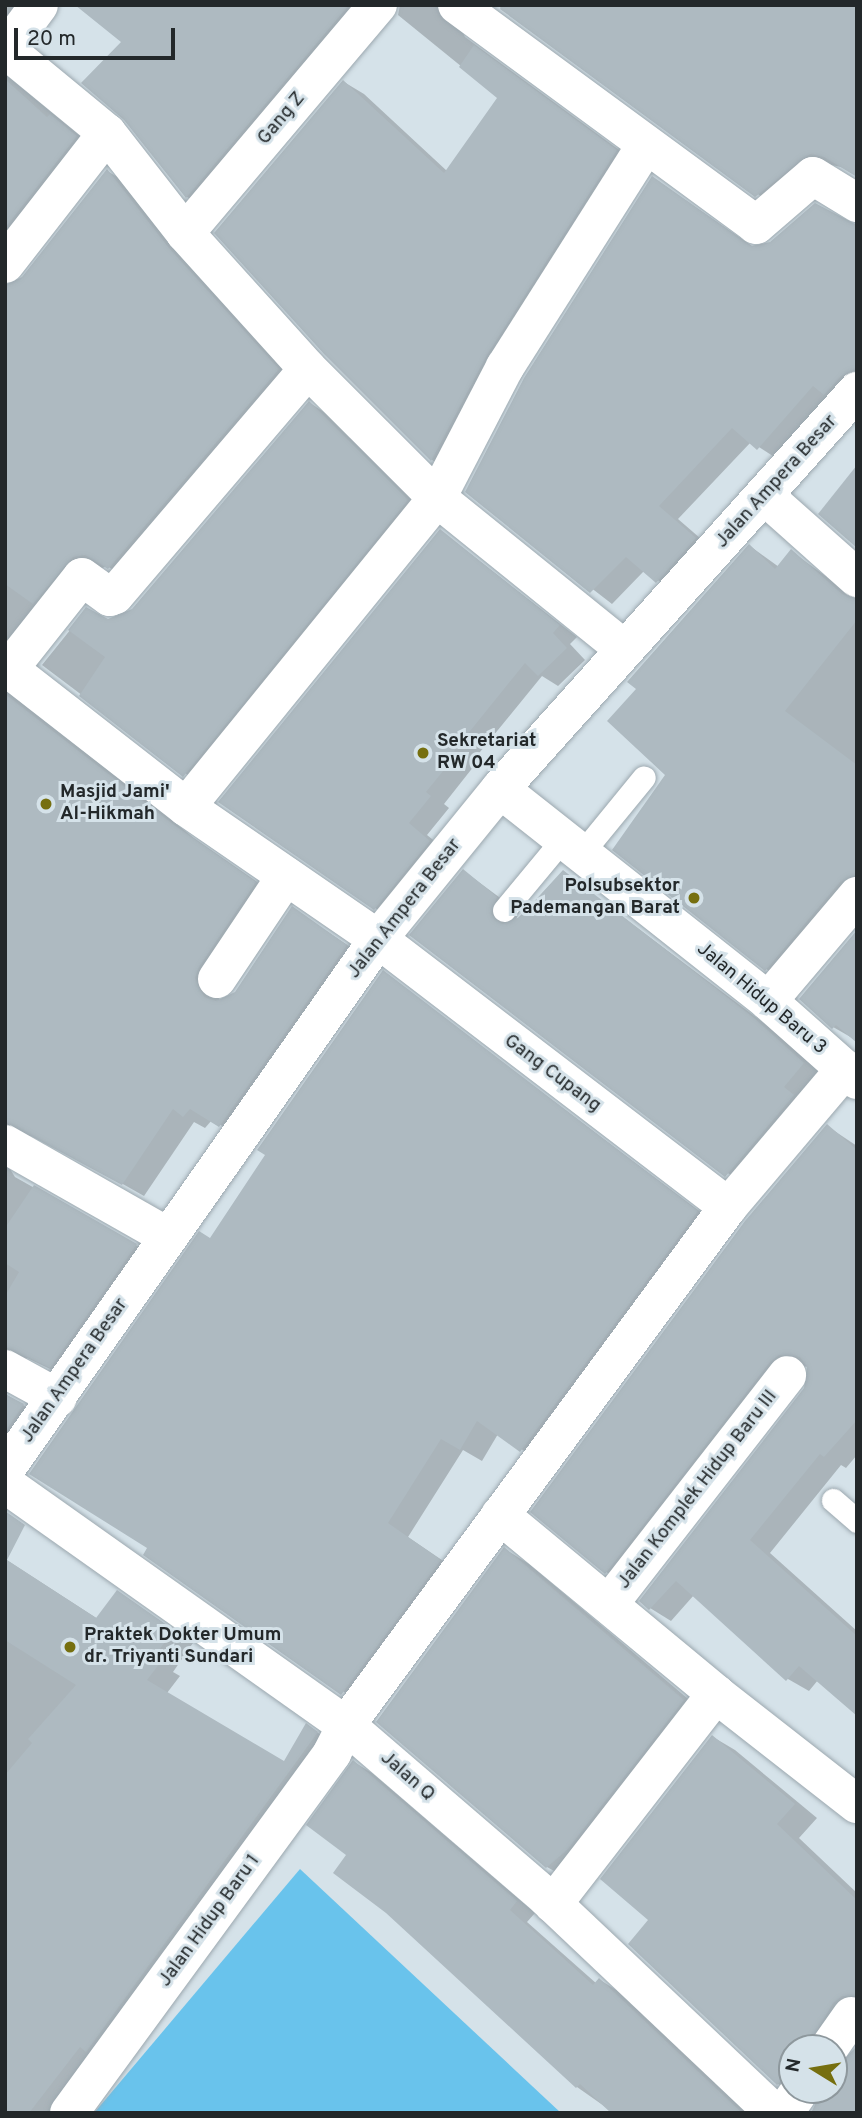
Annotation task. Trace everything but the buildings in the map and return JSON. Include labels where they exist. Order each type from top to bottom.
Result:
[{"type":"street","points":[[39,5],[6,50],[107,133],[185,233],[308,369],[437,498],[623,648]]},
{"type":"street","name":"Gang Z","points":[[185,233],[378,5]]},
{"type":"street","points":[[457,5],[645,146],[757,225],[813,176],[857,203]]},
{"type":"street","points":[[5,264],[107,133]]},
{"type":"street","points":[[186,807],[437,498],[505,367],[645,146]]},
{"type":"street","points":[[7,667],[82,577],[110,597],[115,595],[308,369]]},
{"type":"street","name":"Jalan Ampera Besar","points":[[5,1470],[378,939],[500,789],[623,648],[766,497],[857,391]]},
{"type":"street","points":[[766,497],[857,579]]},
{"type":"street","name":"Gang Cupang","points":[[7,667],[186,807],[378,939],[728,1207]]},
{"type":"street","name":"Jalan Hidup Baru 3","points":[[500,789],[768,1001],[851,1074]]},
{"type":"street","points":[[217,979],[286,876]]},
{"type":"street","points":[[768,1001],[857,896]]},
{"type":"street","name":"Jalan Hidup Baru 1","points":[[68,2113],[332,1753],[346,1725],[728,1207],[851,1074]]},
{"type":"street","points":[[5,1144],[167,1236]]},
{"type":"street","points":[[5,1369],[58,1398]]},
{"type":"street","name":"Jalan Komplek Hidup Baru III","points":[[609,1604],[787,1375]]},
{"type":"street","name":"Jalan Q","points":[[5,1484],[346,1725],[553,1904],[774,2113]]},
{"type":"street","name":"Jalan Komplek Hidup Baru III","points":[[500,1515],[716,1694],[857,1804]]},
{"type":"street","points":[[553,1904],[716,1694]]},
{"type":"street","points":[[838,2034],[851,2015]]},
{"type":"lane","points":[[504,910],[644,778]]},
{"type":"lane","points":[[833,1500],[857,1521]]},
{"type":"shaded area","points":[[300,1869],[561,2113],[94,2113]]},
{"type":"place","name":"Sekretariat RW 04","points":[[423,753]]},
{"type":"place","name":"Masjid Jami' Al-Hikmah","points":[[46,804]]},
{"type":"place","name":"Polsubsektor Pademangan Barat","points":[[694,898]]},
{"type":"place","name":"Praktek Dokter Umum dr. Triyanti Sundari","points":[[70,1647]]}]
